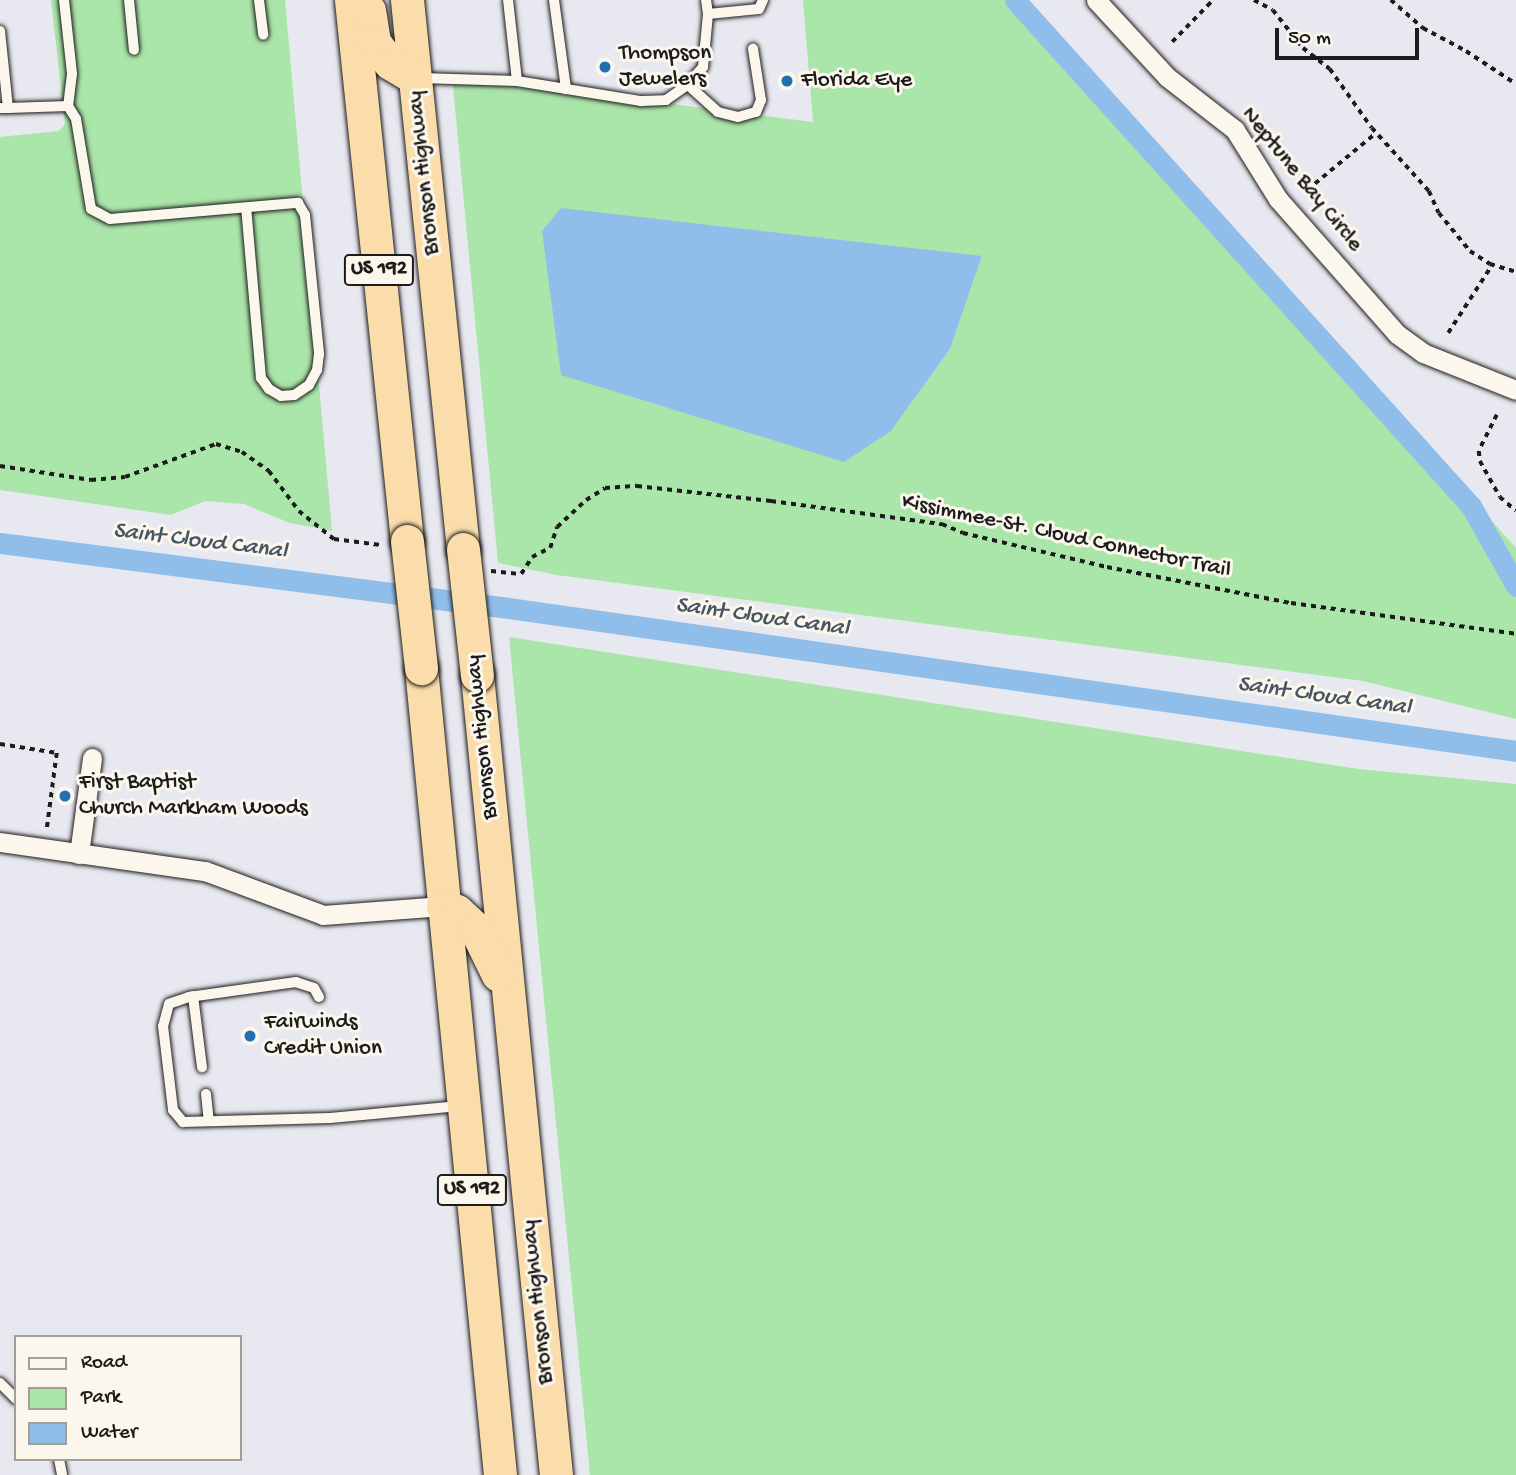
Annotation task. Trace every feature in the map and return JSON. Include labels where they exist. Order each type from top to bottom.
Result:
[{"type":"highway","name":"US 192","points":[[351,0],[421,668],[500,1475]]},
{"type":"highway","points":[[368,0],[374,42],[390,63],[415,78]]},
{"type":"highway","name":"Bronson Highway","points":[[407,0],[556,1475]]},
{"type":"highway","points":[[443,906],[466,917],[475,928],[509,999]]},
{"type":"highway","points":[[492,1391],[512,1428],[518,1475]]},
{"type":"street","name":"Neptune Bay Circle","points":[[1096,0],[1167,77],[1236,130],[1279,199],[1397,334],[1423,353],[1516,390]]},
{"type":"street","points":[[79,854],[92,758]]},
{"type":"street","points":[[0,842],[205,871],[323,915],[443,906]]},
{"type":"lane","points":[[64,0],[72,74],[68,106],[76,119],[91,209],[110,219],[298,203],[305,215],[319,354],[317,370],[309,385],[294,395],[281,396],[269,389],[261,378],[246,208]]},
{"type":"lane","points":[[129,0],[134,50]]},
{"type":"lane","points":[[259,0],[263,36]]},
{"type":"lane","points":[[508,0],[517,81]]},
{"type":"lane","points":[[554,0],[566,89]]},
{"type":"lane","points":[[415,78],[517,81],[656,102],[679,93],[703,67],[708,14],[706,0]]},
{"type":"lane","points":[[708,14],[759,9],[763,0]]},
{"type":"lane","points":[[0,31],[4,108],[68,106]]},
{"type":"lane","points":[[688,85],[718,112],[738,117],[756,112],[761,100],[753,50]]},
{"type":"lane","points":[[319,997],[314,988],[296,982],[194,996],[169,1003],[163,1026],[173,1110],[183,1122],[330,1118],[463,1105]]},
{"type":"lane","points":[[194,996],[202,1067]]},
{"type":"lane","points":[[206,1094],[209,1121]]},
{"type":"lane","points":[[0,1382],[14,1397]]},
{"type":"path","points":[[1172,42],[1213,0]]},
{"type":"path","points":[[1255,0],[1273,10],[1303,47],[1330,69],[1376,133],[1429,191],[1439,213],[1470,251],[1492,265],[1516,272]]},
{"type":"path","points":[[1391,0],[1423,28],[1466,51],[1516,84]]},
{"type":"path","points":[[1307,190],[1376,133]]},
{"type":"path","points":[[1448,333],[1492,265]]},
{"type":"path","points":[[1497,415],[1479,451],[1480,461],[1500,497],[1516,511]]},
{"type":"path","points":[[0,466],[92,480],[125,477],[216,444],[242,452],[269,471],[299,511],[334,539]]},
{"type":"path","name":"Kissimmee-St. Cloud Connector Trail","points":[[521,574],[532,557],[550,548],[557,527],[586,500],[605,488],[637,486],[771,500],[942,524],[963,533],[1094,564],[1278,601],[1516,634]]},
{"type":"path","points":[[0,744],[57,753],[45,849]]},
{"type":"green space","points":[[51,0],[285,0],[332,531],[290,523],[244,504],[205,501],[171,515],[0,490],[0,137],[59,131],[65,124]]},
{"type":"green space","points":[[803,0],[1028,0],[1516,548],[1516,719],[1363,681],[557,575],[498,563],[452,76],[813,122]],"holes":[[[982,256],[950,349],[891,431]]]},
{"type":"green space","points":[[509,637],[1358,769],[1516,784],[1516,1475],[590,1475]]},
{"type":"water","points":[[561,208],[982,256],[950,349],[891,431],[844,462],[561,375],[542,231]]},
{"type":"waterway","points":[[1015,0],[1471,506],[1516,586]]},
{"type":"waterway","name":"Saint Cloud Canal","points":[[0,543],[501,607],[1516,751]]},
{"type":"place","name":"Thompson Jewelers","points":[[605,67]]},
{"type":"place","name":"Florida Eye","points":[[787,81]]},
{"type":"place","name":"First Baptist Church Markham Woods","points":[[65,796]]},
{"type":"place","name":"Fairwinds Credit Union","points":[[250,1036]]}]
